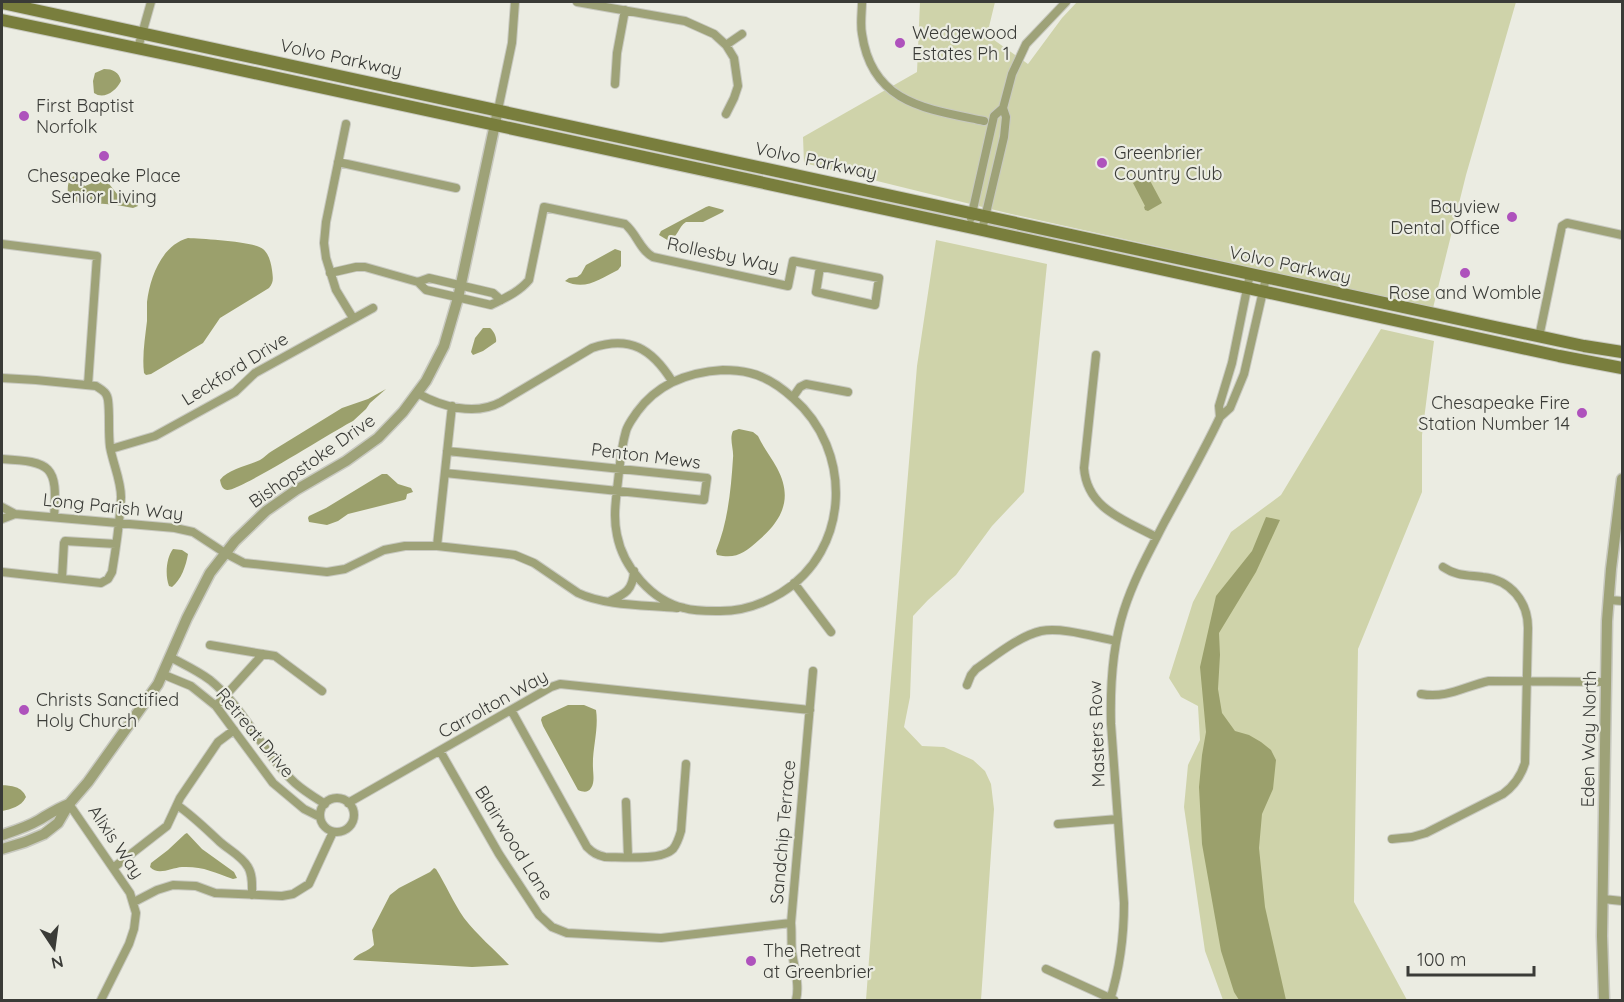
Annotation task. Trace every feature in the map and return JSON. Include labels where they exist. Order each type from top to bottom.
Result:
[{"type":"main road","name":"Volvo Parkway","points":[[2,3],[1539,337],[1623,352]]},
{"type":"main road","name":"Volvo Parkway","points":[[2,20],[1623,368]]},
{"type":"street","points":[[138,48],[151,2]]},
{"type":"street","points":[[498,110],[511,50],[515,2]]},
{"type":"street","points":[[577,2],[685,21],[714,34],[726,45],[734,58],[738,86],[726,114]]},
{"type":"street","points":[[862,2],[861,32],[867,55],[879,78],[891,91],[905,101],[931,110],[984,120]]},
{"type":"street","points":[[982,230],[1004,137],[1006,117],[1003,108],[1010,80],[1026,44],[1057,5],[1066,2]]},
{"type":"street","points":[[615,84],[617,53],[625,10]]},
{"type":"street","points":[[726,45],[742,34]]},
{"type":"street","points":[[969,227],[994,116],[1003,108]]},
{"type":"street","name":"Bishopstoke Drive","points":[[2,849],[44,834],[58,823],[69,804],[88,782],[158,684],[210,573],[235,541],[266,511],[378,438],[403,412],[426,381],[444,346],[461,286],[498,110]]},
{"type":"street","points":[[346,124],[326,222],[324,243],[336,290],[353,318]]},
{"type":"street","points":[[338,162],[456,188]]},
{"type":"street","name":"Rollesby Way","points":[[501,300],[523,287],[529,280],[544,207],[625,224],[645,253],[653,257],[777,284],[788,286],[793,261],[879,278],[875,305],[816,292],[820,267]]},
{"type":"street","points":[[1539,337],[1562,226],[1567,223],[1623,235]]},
{"type":"street","points":[[2,244],[97,256],[88,385]]},
{"type":"street","points":[[330,273],[364,267],[418,282],[429,279],[493,293],[501,300],[491,305],[426,291],[418,282]]},
{"type":"street","name":"Masters Row","points":[[1220,417],[1219,406],[1232,363],[1250,274]]},
{"type":"street","name":"Masters Row","points":[[1112,1000],[1119,971],[1124,924],[1110,694],[1116,640],[1132,586],[1156,537],[1220,417],[1230,408],[1244,374],[1266,278]]},
{"type":"street","name":"Leckford Drive","points":[[111,449],[155,436],[236,392],[255,373],[373,308]]},
{"type":"street","points":[[417,393],[439,404],[478,409],[492,406],[592,348],[618,343],[645,351],[659,363],[672,381]]},
{"type":"street","points":[[1096,355],[1084,468],[1087,485],[1094,498],[1106,509],[1156,537]]},
{"type":"street","name":"Long Parish Way","points":[[15,514],[175,528],[193,532],[225,553],[244,562],[327,572],[345,569],[376,554],[405,546],[437,546],[500,553],[526,559],[578,593],[594,599],[717,612],[744,608],[769,599],[794,583],[809,568],[824,546],[831,524],[836,494],[834,464],[823,434],[807,411],[786,391],[765,378],[751,373],[723,370],[698,372],[672,381],[648,399],[630,422],[625,435],[620,455],[615,515],[617,537],[625,557],[643,583],[661,598],[683,608]]},
{"type":"street","points":[[2,378],[96,386],[104,391],[108,398],[108,431],[121,496],[112,572],[108,579],[101,583],[2,572]]},
{"type":"street","points":[[793,398],[800,387],[806,384],[848,392]]},
{"type":"street","points":[[437,546],[452,406]]},
{"type":"street","name":"Penton Mews","points":[[445,473],[704,500],[707,478],[447,451]]},
{"type":"street","points":[[2,459],[30,461],[45,467],[53,478],[55,487],[54,517]]},
{"type":"street","name":"Eden Way North","points":[[1604,1000],[1602,982],[1606,682],[1609,600],[1623,479]]},
{"type":"street","points":[[2,507],[15,514]]},
{"type":"street","points":[[2,519],[15,514]]},
{"type":"street","points":[[62,578],[65,541],[116,544]]},
{"type":"street","points":[[1392,839],[1426,833],[1510,789],[1521,775],[1525,763],[1528,620],[1522,601],[1510,587],[1492,578],[1456,574],[1443,567]]},
{"type":"street","points":[[609,602],[629,589],[634,572]]},
{"type":"street","points":[[794,583],[831,632]]},
{"type":"street","points":[[1609,600],[1623,601]]},
{"type":"street","points":[[967,685],[976,669],[1034,633],[1063,631],[1116,640]]},
{"type":"street","points":[[210,645],[275,656],[322,691]]},
{"type":"street","points":[[216,706],[263,654]]},
{"type":"street","name":"Retreat Drive","points":[[170,657],[210,681],[234,705],[288,776],[308,794],[325,804]]},
{"type":"street","name":"Sandchip Terrace","points":[[796,998],[791,923],[813,671]]},
{"type":"street","name":"Retreat Drive","points":[[162,674],[191,686],[216,706],[273,783],[304,808],[320,817]]},
{"type":"street","points":[[1421,694],[1436,696],[1447,694],[1489,681],[1606,682]]},
{"type":"street","name":"Carrolton Way","points":[[348,803],[551,687],[561,684],[810,710]]},
{"type":"street","points":[[511,710],[587,848],[594,854],[605,857],[628,857],[663,855],[672,850],[681,831],[686,764]]},
{"type":"street","points":[[113,868],[167,826],[177,805],[218,742],[234,730]]},
{"type":"street","name":"Blairwood Lane","points":[[440,751],[499,854],[539,915],[552,927],[567,933],[661,938],[791,923]]},
{"type":"street","points":[[334,799],[348,803],[353,812],[352,823],[344,831],[333,832],[324,826],[320,817],[325,804],[334,799]]},
{"type":"street","points":[[626,802],[628,857]]},
{"type":"street","name":"Bishopstoke Drive","points":[[2,834],[38,821],[53,810],[69,804]]},
{"type":"street","name":"Alixis Way","points":[[69,804],[130,893],[136,913],[129,944],[101,1000]]},
{"type":"street","points":[[177,805],[249,867],[252,878],[252,895]]},
{"type":"street","points":[[1058,824],[1118,819]]},
{"type":"street","points":[[134,902],[157,890],[173,885],[196,886],[215,893],[282,896],[293,894],[309,884],[333,832]]},
{"type":"street","points":[[1603,899],[1623,901]]},
{"type":"street","points":[[1046,969],[1112,1000]]},
{"type":"shaded area","name":"Greenbrier Country Club","points":[[920,2],[995,2],[987,35],[1028,64],[1062,18],[1077,2],[1516,2],[1466,175],[1433,308],[1007,213],[804,163],[803,137],[917,72]]},
{"type":"shaded area","points":[[104,69],[115,72],[121,81],[106,95],[98,95],[94,93],[93,81],[95,73]]},
{"type":"shaded area","points":[[1147,175],[1162,203],[1148,211],[1145,210],[1133,183]]},
{"type":"shaded area","points":[[74,176],[85,186],[102,179],[106,180],[121,199],[136,203],[138,206],[133,208],[70,201],[68,186]]},
{"type":"shaded area","points":[[709,206],[724,210],[703,222],[686,222],[669,241],[659,235],[661,231]]},
{"type":"shaded area","points":[[188,238],[239,242],[258,246],[267,253],[273,275],[272,282],[269,288],[220,318],[203,343],[146,375],[144,373],[144,354],[147,302],[151,282],[164,255],[171,247]]},
{"type":"shaded area","points":[[936,240],[1047,264],[1024,492],[992,526],[956,575],[913,616],[910,697],[904,727],[922,746],[944,747],[973,760],[985,771],[991,784],[994,809],[981,1000],[866,1000],[917,366]]},
{"type":"shaded area","points":[[615,249],[621,251],[621,266],[618,270],[586,284],[572,284],[565,281],[577,277],[586,265]]},
{"type":"shaded area","points":[[483,328],[491,329],[496,342],[473,355],[471,352],[475,338]]},
{"type":"shaded area","points":[[1381,329],[1434,341],[1422,435],[1422,492],[1358,649],[1354,902],[1407,1000],[1223,1000],[1205,951],[1184,807],[1188,765],[1200,740],[1198,706],[1181,697],[1169,678],[1193,602],[1231,532],[1281,495]]},
{"type":"shaded area","points":[[386,389],[353,421],[249,481],[227,490],[222,487],[220,480],[228,473],[260,460],[342,408],[368,399]]},
{"type":"shaded area","points":[[739,429],[753,432],[758,436],[782,479],[785,498],[779,516],[759,540],[740,554],[717,555],[730,493],[732,434],[733,431]]},
{"type":"shaded area","points":[[382,474],[387,474],[398,484],[411,488],[413,492],[407,494],[404,500],[348,514],[327,525],[309,522],[309,516]]},
{"type":"shaded area","points":[[1266,517],[1280,520],[1256,572],[1219,633],[1218,689],[1222,713],[1235,731],[1261,742],[1271,750],[1276,760],[1273,789],[1262,814],[1259,848],[1265,907],[1286,1000],[1239,1000],[1234,992],[1221,951],[1202,844],[1199,787],[1206,732],[1200,667],[1216,596],[1252,551]]},
{"type":"shaded area","points":[[173,549],[182,550],[188,554],[183,572],[172,587],[169,586],[167,572],[169,557]]},
{"type":"shaded area","points":[[568,705],[584,705],[596,710],[593,781],[590,790],[584,792],[578,790],[541,720],[542,717]]},
{"type":"shaded area","points":[[2,785],[19,789],[26,797],[19,805],[2,811]]},
{"type":"shaded area","points":[[187,833],[202,849],[234,872],[237,878],[233,879],[196,867],[157,871],[150,867],[151,863]]},
{"type":"shaded area","points":[[434,868],[464,918],[509,965],[472,967],[353,960],[374,945],[372,930],[390,895]]},
{"type":"place","name":"Wedgewood Estates Ph 1","points":[[900,43]]},
{"type":"place","name":"First Baptist Norfolk","points":[[24,116]]},
{"type":"place","name":"Chesapeake Place Senior Living","points":[[104,156]]},
{"type":"place","name":"Greenbrier Country Club","points":[[1102,163]]},
{"type":"place","name":"Bayview Dental Office","points":[[1512,217]]},
{"type":"place","name":"Rose and Womble","points":[[1465,273]]},
{"type":"place","name":"Chesapeake Fire Station Number 14","points":[[1582,413]]},
{"type":"place","name":"Christs Sanctified Holy Church","points":[[24,710]]},
{"type":"place","name":"The Retreat at Greenbrier","points":[[751,961]]}]
